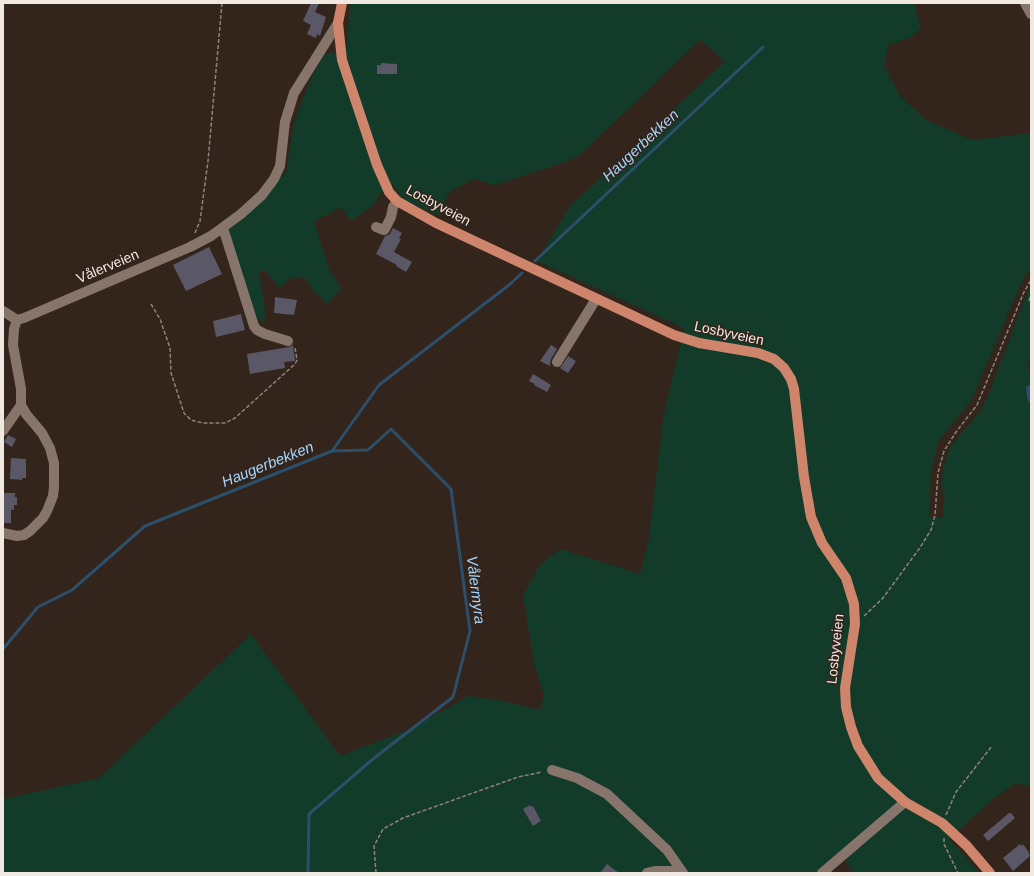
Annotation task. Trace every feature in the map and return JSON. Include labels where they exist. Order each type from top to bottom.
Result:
[{"type":"main road","name":"Losbyveien","points":[[342,3],[338,23],[344,68],[379,171],[389,192],[397,202],[436,223],[674,335],[699,343],[758,353],[774,359],[784,368],[791,379],[794,389],[804,477],[811,517],[822,543],[846,578],[854,604],[855,624],[845,688],[846,707],[858,746],[878,778],[905,802],[942,823],[967,846],[989,873]]},
{"type":"street","points":[[1025,3],[1031,14]]},
{"type":"street","name":"Vålerveien","points":[[17,320],[190,247],[223,228],[262,195],[274,179],[280,166],[285,122],[292,97],[303,77],[338,23]]},
{"type":"street","points":[[376,228],[386,229],[393,207],[397,202]]},
{"type":"street","points":[[223,228],[254,326],[257,330],[265,334],[288,341]]},
{"type":"street","points":[[557,362],[596,299]]},
{"type":"street","points":[[3,311],[17,320],[14,329],[13,345],[21,389],[21,405],[26,414],[42,433],[50,448],[54,463],[53,496],[43,518],[24,535],[17,536],[3,533]]},
{"type":"street","points":[[3,431],[21,405]]},
{"type":"street","points":[[552,770],[577,778],[607,794],[667,850],[682,873]]},
{"type":"street","points":[[822,873],[905,802]]},
{"type":"street","points":[[647,873],[656,871],[675,871],[682,873]]},
{"type":"path","points":[[190,247],[200,222],[208,161],[222,3]]},
{"type":"path","points":[[855,624],[883,598],[931,530],[935,515],[938,473],[944,451],[956,432],[977,405],[1024,292],[1031,280]]},
{"type":"path","points":[[1029,301],[1031,294]]},
{"type":"path","points":[[151,304],[160,319],[170,348],[171,374],[184,413],[191,420],[214,424],[225,423],[235,418],[296,363],[297,354],[295,347],[288,341]]},
{"type":"path","points":[[958,873],[944,844],[942,823],[956,792],[992,746]]},
{"type":"path","points":[[376,873],[374,846],[383,829],[403,818],[518,777],[552,770]]},
{"type":"green space","points":[[350,3],[914,3],[921,28],[910,38],[888,45],[884,66],[900,96],[926,120],[972,140],[1031,133],[1031,274],[1029,271],[1021,283],[972,399],[938,442],[931,473],[929,517],[943,518],[945,495],[941,490],[943,468],[949,450],[981,410],[989,394],[1031,286],[1031,355],[1028,364],[1028,371],[1031,370],[1031,384],[1026,387],[1027,398],[1031,405],[1031,787],[1016,783],[993,799],[949,839],[980,873],[853,873],[843,856],[822,873],[3,873],[3,799],[99,778],[251,634],[340,756],[410,729],[468,696],[498,700],[540,710],[544,695],[534,664],[523,595],[540,565],[560,549],[640,574],[649,539],[663,419],[684,328],[537,261],[570,206],[725,61],[700,40],[579,156],[495,185],[475,179],[449,192],[439,216],[404,200],[391,183],[382,192],[373,205],[351,221],[341,207],[314,222],[330,271],[341,288],[328,304],[315,293],[305,278],[292,277],[279,288],[265,270],[259,272],[266,316],[263,322],[251,316],[226,231],[258,205],[286,172],[294,123],[308,85],[323,55],[346,49]]},
{"type":"water","points":[[1031,384],[1031,405],[1027,398],[1026,387]]},
{"type":"building","points":[[311,3],[319,3],[315,12],[326,17],[320,36],[317,34],[316,38],[307,34],[311,25],[303,21]]},
{"type":"building","points":[[381,63],[397,64],[397,74],[377,74],[377,65],[381,65]]},
{"type":"building","points":[[393,228],[402,233],[399,238],[401,239],[394,252],[412,262],[406,272],[396,266],[397,265],[376,254],[385,236],[390,234]]},
{"type":"building","points":[[209,247],[222,274],[186,291],[173,265]]},
{"type":"building","points":[[275,297],[297,300],[294,315],[274,313]]},
{"type":"building","points":[[241,314],[245,330],[216,337],[213,321]]},
{"type":"building","points":[[293,345],[295,361],[284,362],[285,368],[250,374],[247,354]]},
{"type":"building","points":[[551,345],[557,349],[551,359],[550,366],[540,361]]},
{"type":"building","points":[[568,356],[576,361],[568,373],[560,368]]},
{"type":"building","points":[[533,374],[551,385],[547,392],[529,381]]},
{"type":"building","points":[[8,435],[16,439],[12,447],[4,442]]},
{"type":"building","points":[[11,458],[26,459],[26,478],[22,478],[22,480],[10,479]]},
{"type":"building","points":[[3,493],[15,493],[15,497],[17,497],[17,505],[14,505],[14,510],[11,510],[11,523],[3,523]]},
{"type":"building","points":[[530,805],[531,807],[533,806],[541,821],[533,826],[523,809]]},
{"type":"building","points":[[1009,813],[1011,813],[1015,818],[988,841],[983,835]]},
{"type":"building","points":[[1020,844],[1022,846],[1023,844],[1030,856],[1013,871],[1003,858]]},
{"type":"building","points":[[607,864],[619,873],[600,873]]},
{"type":"waterway","name":"Haugerbekken","points":[[535,261],[763,47]]},
{"type":"waterway","name":"Haugerbekken","points":[[3,649],[38,607],[72,590],[145,526],[332,451],[379,385],[509,285],[522,273]]},
{"type":"waterway","name":"Vålermyra","points":[[308,873],[309,814],[373,759],[453,697],[470,631],[451,489],[391,429],[368,450],[332,451]]}]
